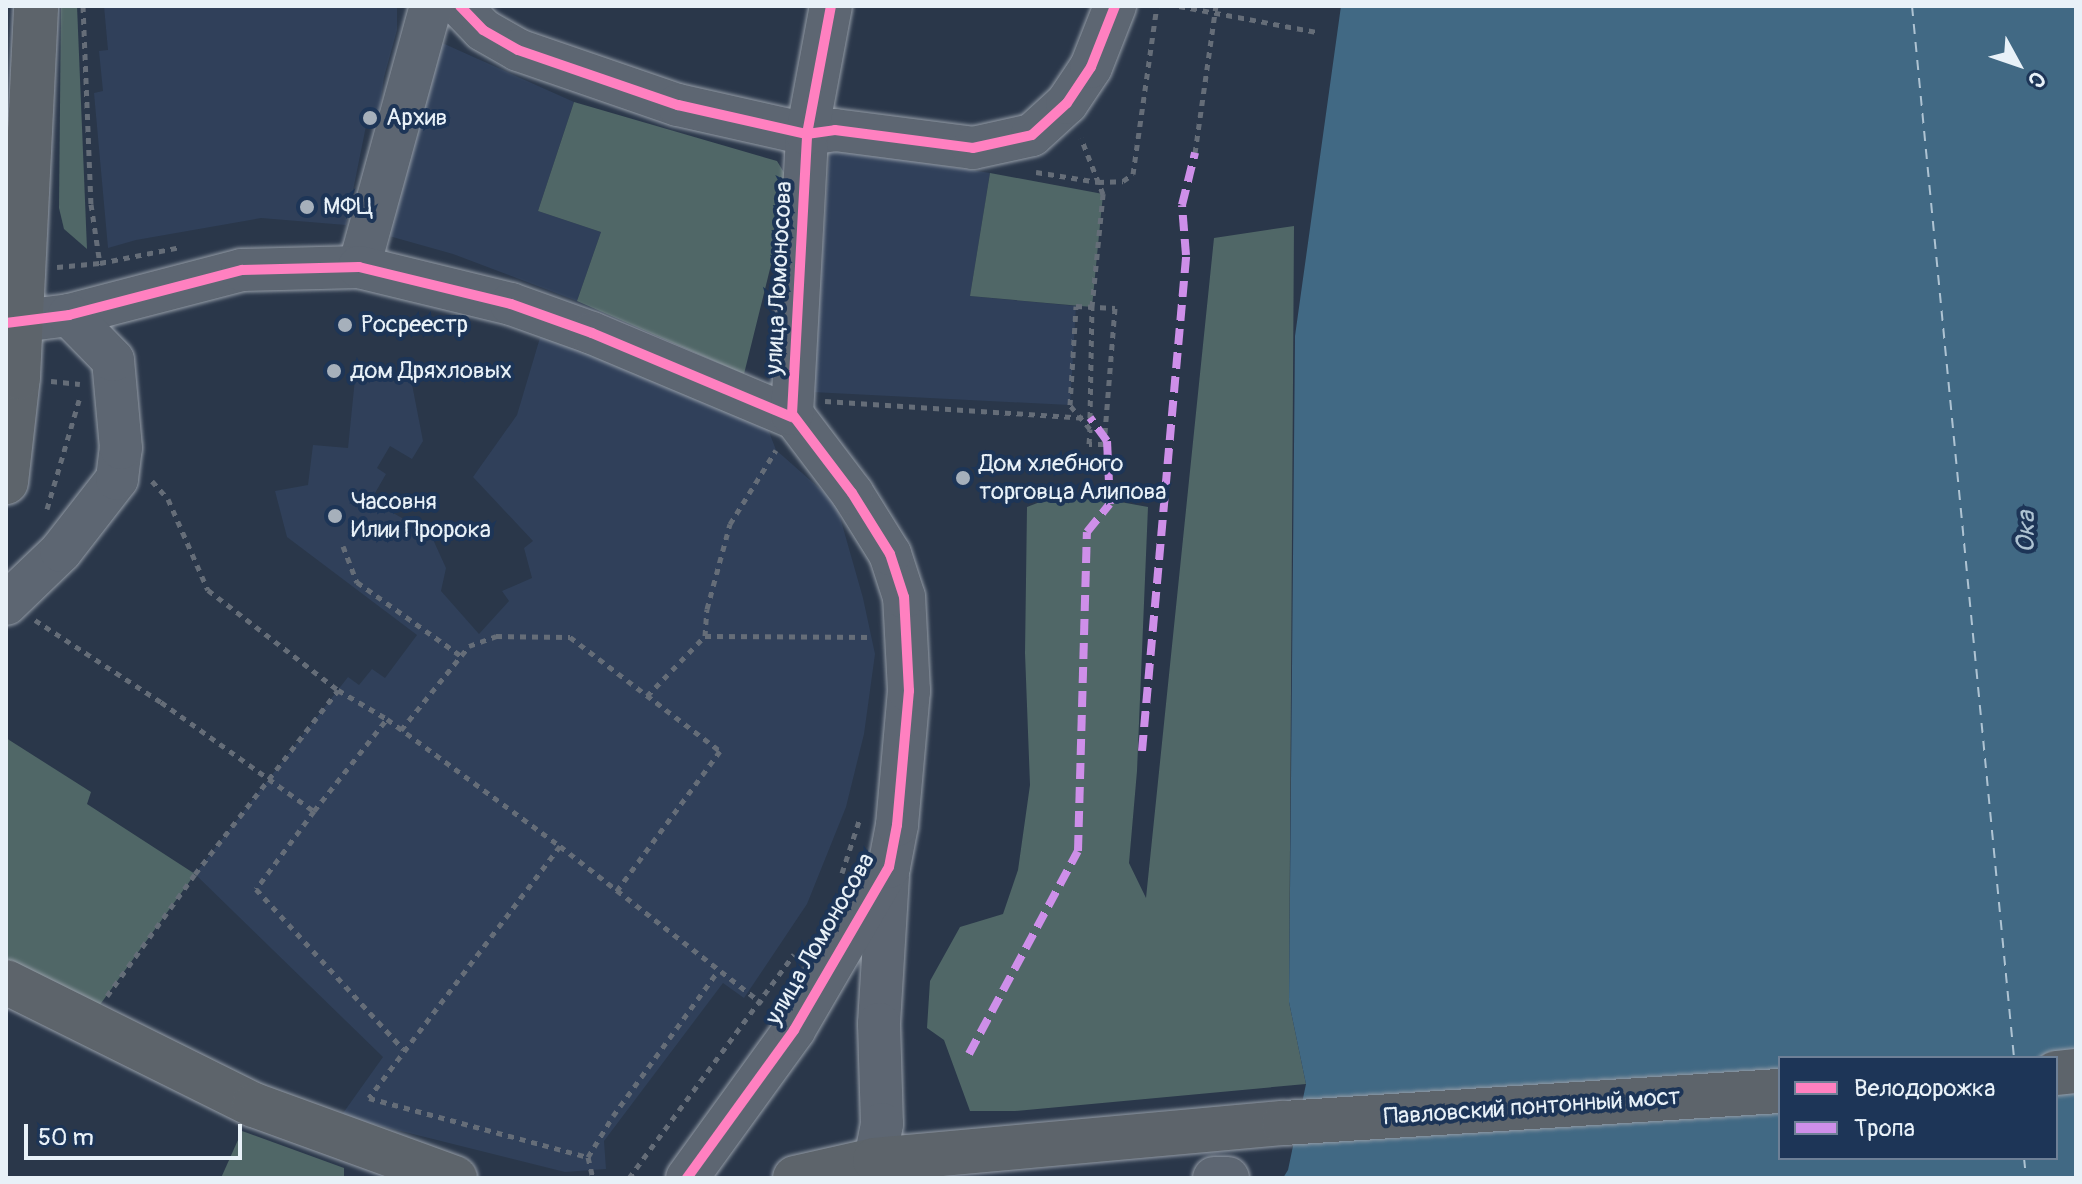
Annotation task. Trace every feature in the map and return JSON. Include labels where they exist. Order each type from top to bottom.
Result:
[{"type":"main road","points":[[6,482],[18,377],[14,322],[36,6]]},
{"type":"main road","points":[[6,982],[254,1105],[455,1178]]},
{"type":"main road","name":"Павловский понтонный мост","points":[[795,1178],[1284,1123],[1778,1091]]},
{"type":"street","points":[[359,267],[431,6]]},
{"type":"street","points":[[460,6],[483,30],[518,50],[678,105],[807,134],[835,130],[973,148],[1032,135],[1067,103],[1091,67],[1115,6]]},
{"type":"street","name":"улица Ломоносова","points":[[687,1178],[794,1030],[889,867],[907,739],[908,638],[904,597],[890,554],[827,457],[807,418],[807,134],[831,6]]},
{"type":"street","points":[[14,322],[69,315],[242,270],[359,267],[511,304],[807,418]]},
{"type":"street","points":[[6,603],[61,551],[117,479],[121,448],[113,360],[69,315]]},
{"type":"street","points":[[889,867],[879,1024],[882,1124],[893,1169]]},
{"type":"street","points":[[1214,1178],[1228,1178]]},
{"type":"path","points":[[1098,182],[1123,181],[1133,174],[1157,6]]},
{"type":"path","points":[[1179,6],[1216,10],[1317,32]]},
{"type":"path","points":[[1195,153],[1216,10]]},
{"type":"path","points":[[647,696],[705,636],[707,609],[730,524],[776,450],[807,418],[1090,418],[1092,307],[1103,194],[1067,103]]},
{"type":"path","points":[[1076,306],[1115,308],[1107,441],[1089,444],[1090,429],[1080,417],[1070,405],[1076,306]]},
{"type":"path","points":[[18,377],[117,390]]},
{"type":"path","points":[[121,448],[168,499],[208,590],[338,690],[387,719],[560,846],[762,1003]]},
{"type":"path","points":[[343,546],[357,582],[461,656]]},
{"type":"path","points":[[6,603],[161,702],[314,811]]},
{"type":"path","points":[[401,730],[469,646],[496,636],[570,637],[720,751],[616,892]]},
{"type":"path","points":[[705,636],[908,638]]},
{"type":"path","points":[[99,1006],[338,690]]},
{"type":"path","points":[[387,719],[256,889],[403,1049]]},
{"type":"path","points":[[840,878],[864,806]]},
{"type":"path","points":[[560,846],[403,1049],[369,1098],[588,1157]]},
{"type":"path","points":[[629,1178],[762,1003],[803,941]]},
{"type":"path","points":[[593,1178],[588,1157],[613,1116],[719,971]]},
{"type":"shaded area","points":[[104,6],[397,6],[397,30],[384,77],[377,128],[366,126],[346,225],[261,218],[136,240],[108,248],[94,93],[103,91],[99,51],[108,50]]},
{"type":"shaded area","points":[[440,42],[574,102],[538,211],[601,232],[577,301],[453,254],[389,236],[412,153],[424,82]]},
{"type":"shaded area","points":[[830,148],[990,173],[970,296],[1076,306],[1070,405],[812,392]]},
{"type":"shaded area","points":[[542,331],[762,414],[776,450],[836,503],[875,654],[864,734],[846,807],[807,904],[744,998],[723,983],[604,1141],[606,1169],[565,1172],[341,1116],[383,1057],[195,874],[348,677],[359,685],[372,669],[385,678],[417,635],[287,537],[275,491],[308,485],[313,445],[348,448],[356,369],[410,374],[423,441],[412,459],[390,446],[377,468],[386,474],[371,500],[431,535],[446,568],[441,591],[479,634],[509,601],[502,591],[532,578],[524,548],[533,541],[473,477],[517,415]]},
{"type":"green space","points":[[61,6],[77,6],[87,249],[64,229],[59,208]]},
{"type":"green space","points":[[574,102],[777,161],[791,184],[744,374],[577,301],[601,232],[538,211]]},
{"type":"green space","points":[[990,173],[1103,194],[1092,307],[970,296]]},
{"type":"green space","points":[[1294,226],[1289,1002],[1306,1084],[1015,1111],[970,1111],[944,1040],[927,1028],[930,981],[960,927],[1003,914],[1018,870],[1030,785],[1025,653],[1027,507],[1045,500],[1104,499],[1148,507],[1137,771],[1129,863],[1146,898],[1214,238]]},
{"type":"green space","points":[[6,738],[91,792],[87,804],[195,874],[99,1006],[6,963]]},
{"type":"green space","points":[[242,1131],[344,1168],[344,1178],[221,1178]]},
{"type":"water","name":"Ока","points":[[1341,6],[2076,6],[2076,1178],[1283,1178],[1288,1170],[1306,1084],[1289,1002],[1295,336]]},
{"type":"ferry route","points":[[1912,6],[2014,1056]]},
{"type":"ferry route","points":[[2024,1160],[2026,1178]]},
{"type":"marked path","points":[[1142,751],[1186,255],[1182,205],[1195,153]]},
{"type":"marked path","points":[[969,1054],[1078,851],[1087,532],[1110,504],[1107,441],[1090,418]]},
{"type":"cycle path","points":[[460,6],[483,30],[518,50],[678,105],[807,134],[835,130],[973,148],[1032,135],[1067,103],[1091,67],[1115,6]]},
{"type":"cycle path","points":[[687,1178],[794,1030],[889,867],[897,825],[909,691],[904,597],[890,554],[852,493],[792,414],[807,134],[831,6]]},
{"type":"cycle path","points":[[6,323],[69,315],[242,270],[359,267],[511,304],[592,333],[792,417]]},
{"type":"place","name":"Архив","points":[[370,118]]},
{"type":"place","name":"МФЦ","points":[[307,207]]},
{"type":"place","name":"Росреестр","points":[[345,325]]},
{"type":"place","name":"дом Дряхловых","points":[[334,371]]},
{"type":"place","name":"Дом хлебного торговца Алипова","points":[[963,478]]},
{"type":"place","name":"Часовня Илии Пророка","points":[[335,516]]}]
